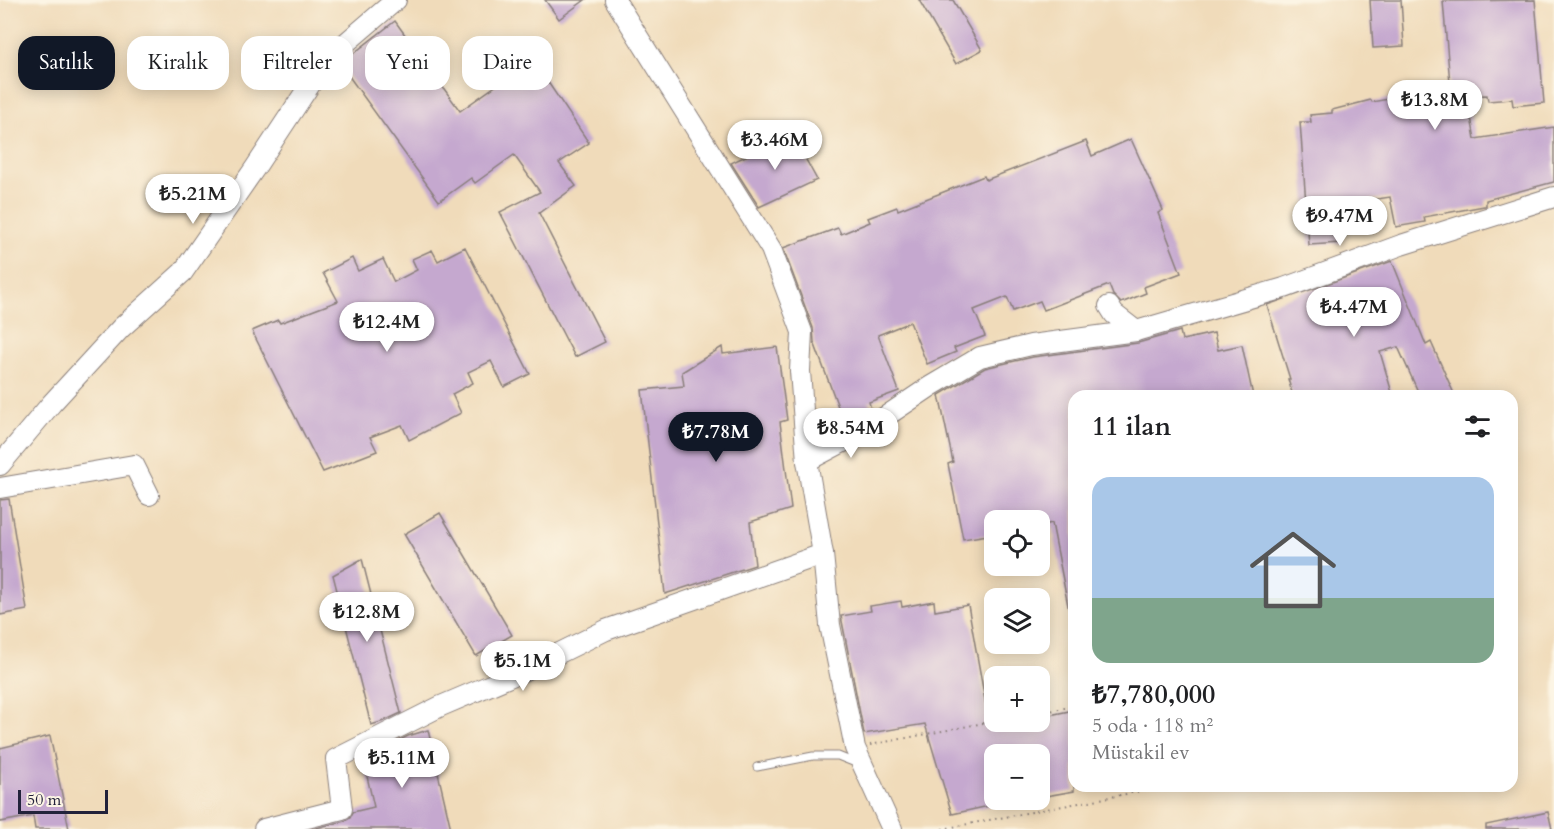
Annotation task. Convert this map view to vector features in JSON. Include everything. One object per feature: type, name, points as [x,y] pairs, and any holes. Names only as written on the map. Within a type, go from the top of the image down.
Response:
[{"type":"street","points":[[0,465],[121,328],[183,272],[327,59],[396,0]]},
{"type":"street","points":[[615,0],[771,249],[802,332],[800,371],[807,461],[823,554],[830,625],[859,757],[892,829]]},
{"type":"street","points":[[807,461],[864,431],[931,386],[980,357],[1031,345],[1136,331],[1284,288],[1401,245],[1554,197]]},
{"type":"street","points":[[1109,306],[1114,314],[1136,331]]},
{"type":"street","points":[[0,488],[134,465],[149,495]]},
{"type":"street","points":[[264,829],[342,809],[336,759],[441,706],[521,672],[606,630],[823,554]]},
{"type":"lane","points":[[757,767],[813,756],[859,757]]},
{"type":"path","points":[[1050,710],[1068,707]]},
{"type":"path","points":[[859,757],[984,724]]},
{"type":"path","points":[[942,829],[1136,792]]},
{"type":"building","points":[[545,0],[585,0],[559,19]]},
{"type":"building","points":[[919,0],[953,0],[982,50],[956,64]]},
{"type":"building","points":[[1370,0],[1401,0],[1404,46],[1373,48]]},
{"type":"building","points":[[1535,0],[1544,103],[1513,106],[1512,99],[1488,101],[1487,95],[1467,96],[1475,139],[1554,127],[1554,182],[1486,200],[1486,206],[1424,217],[1425,222],[1396,227],[1390,197],[1338,205],[1341,243],[1309,245],[1300,122],[1311,122],[1310,115],[1332,113],[1332,110],[1371,100],[1372,102],[1405,96],[1452,107],[1443,1]]},
{"type":"building","points":[[395,21],[406,36],[376,36]]},
{"type":"building","points":[[365,44],[365,90],[445,90],[460,111],[490,90],[553,90],[589,143],[559,163],[576,186],[539,213],[605,342],[575,357],[500,212],[540,192],[514,155],[475,183],[471,178],[439,201],[353,82],[353,54]]},
{"type":"building","points":[[792,134],[817,180],[759,207],[731,163]]},
{"type":"building","points":[[1131,139],[1163,210],[1158,213],[1181,273],[1144,287],[1146,293],[1121,303],[1113,295],[1109,285],[1044,310],[1040,301],[1013,311],[1007,297],[974,310],[985,336],[954,348],[956,352],[927,364],[910,322],[878,335],[899,391],[869,402],[871,409],[843,420],[814,342],[813,328],[783,248],[838,228],[841,234],[870,222],[868,218],[897,207],[898,210],[984,176],[986,180],[1086,141],[1092,156]]},
{"type":"building","points":[[465,247],[530,374],[504,387],[491,361],[468,372],[473,383],[452,394],[461,413],[409,440],[402,425],[370,437],[377,451],[323,472],[252,331],[278,320],[280,323],[338,301],[323,273],[352,258],[358,271],[383,259],[394,282],[417,270],[412,259],[432,250],[438,261]]},
{"type":"building","points":[[1392,261],[1426,345],[1431,342],[1452,390],[1417,390],[1398,347],[1380,352],[1391,390],[1291,390],[1288,379],[1290,379],[1267,305]]},
{"type":"building","points":[[1180,331],[1182,340],[1214,333],[1218,350],[1242,345],[1252,390],[1068,390],[1068,606],[1052,523],[1050,524],[1050,510],[984,510],[984,536],[963,539],[948,464],[953,462],[939,395],[985,368],[1033,357],[1138,343]]},
{"type":"building","points":[[722,347],[723,354],[777,347],[787,420],[780,422],[791,509],[750,522],[755,565],[665,594],[642,390],[684,386],[682,372]]},
{"type":"building","points":[[9,499],[27,610],[0,615],[0,500]]},
{"type":"building","points":[[440,513],[512,635],[476,656],[404,534]]},
{"type":"building","points":[[362,559],[401,713],[371,725],[333,575]]},
{"type":"building","points":[[901,601],[902,607],[934,601],[935,611],[968,605],[984,694],[984,732],[1050,732],[1050,715],[1068,711],[1068,792],[1050,795],[1050,744],[984,744],[984,807],[952,814],[925,724],[864,734],[841,616],[871,611],[870,606]]},
{"type":"building","points":[[428,730],[451,829],[312,829],[345,821],[353,812],[374,807],[363,759],[408,736]]},
{"type":"building","points":[[50,736],[69,829],[35,829],[33,816],[0,822],[0,748]]},
{"type":"building","points":[[1548,812],[1552,829],[1486,829],[1486,825]]}]
